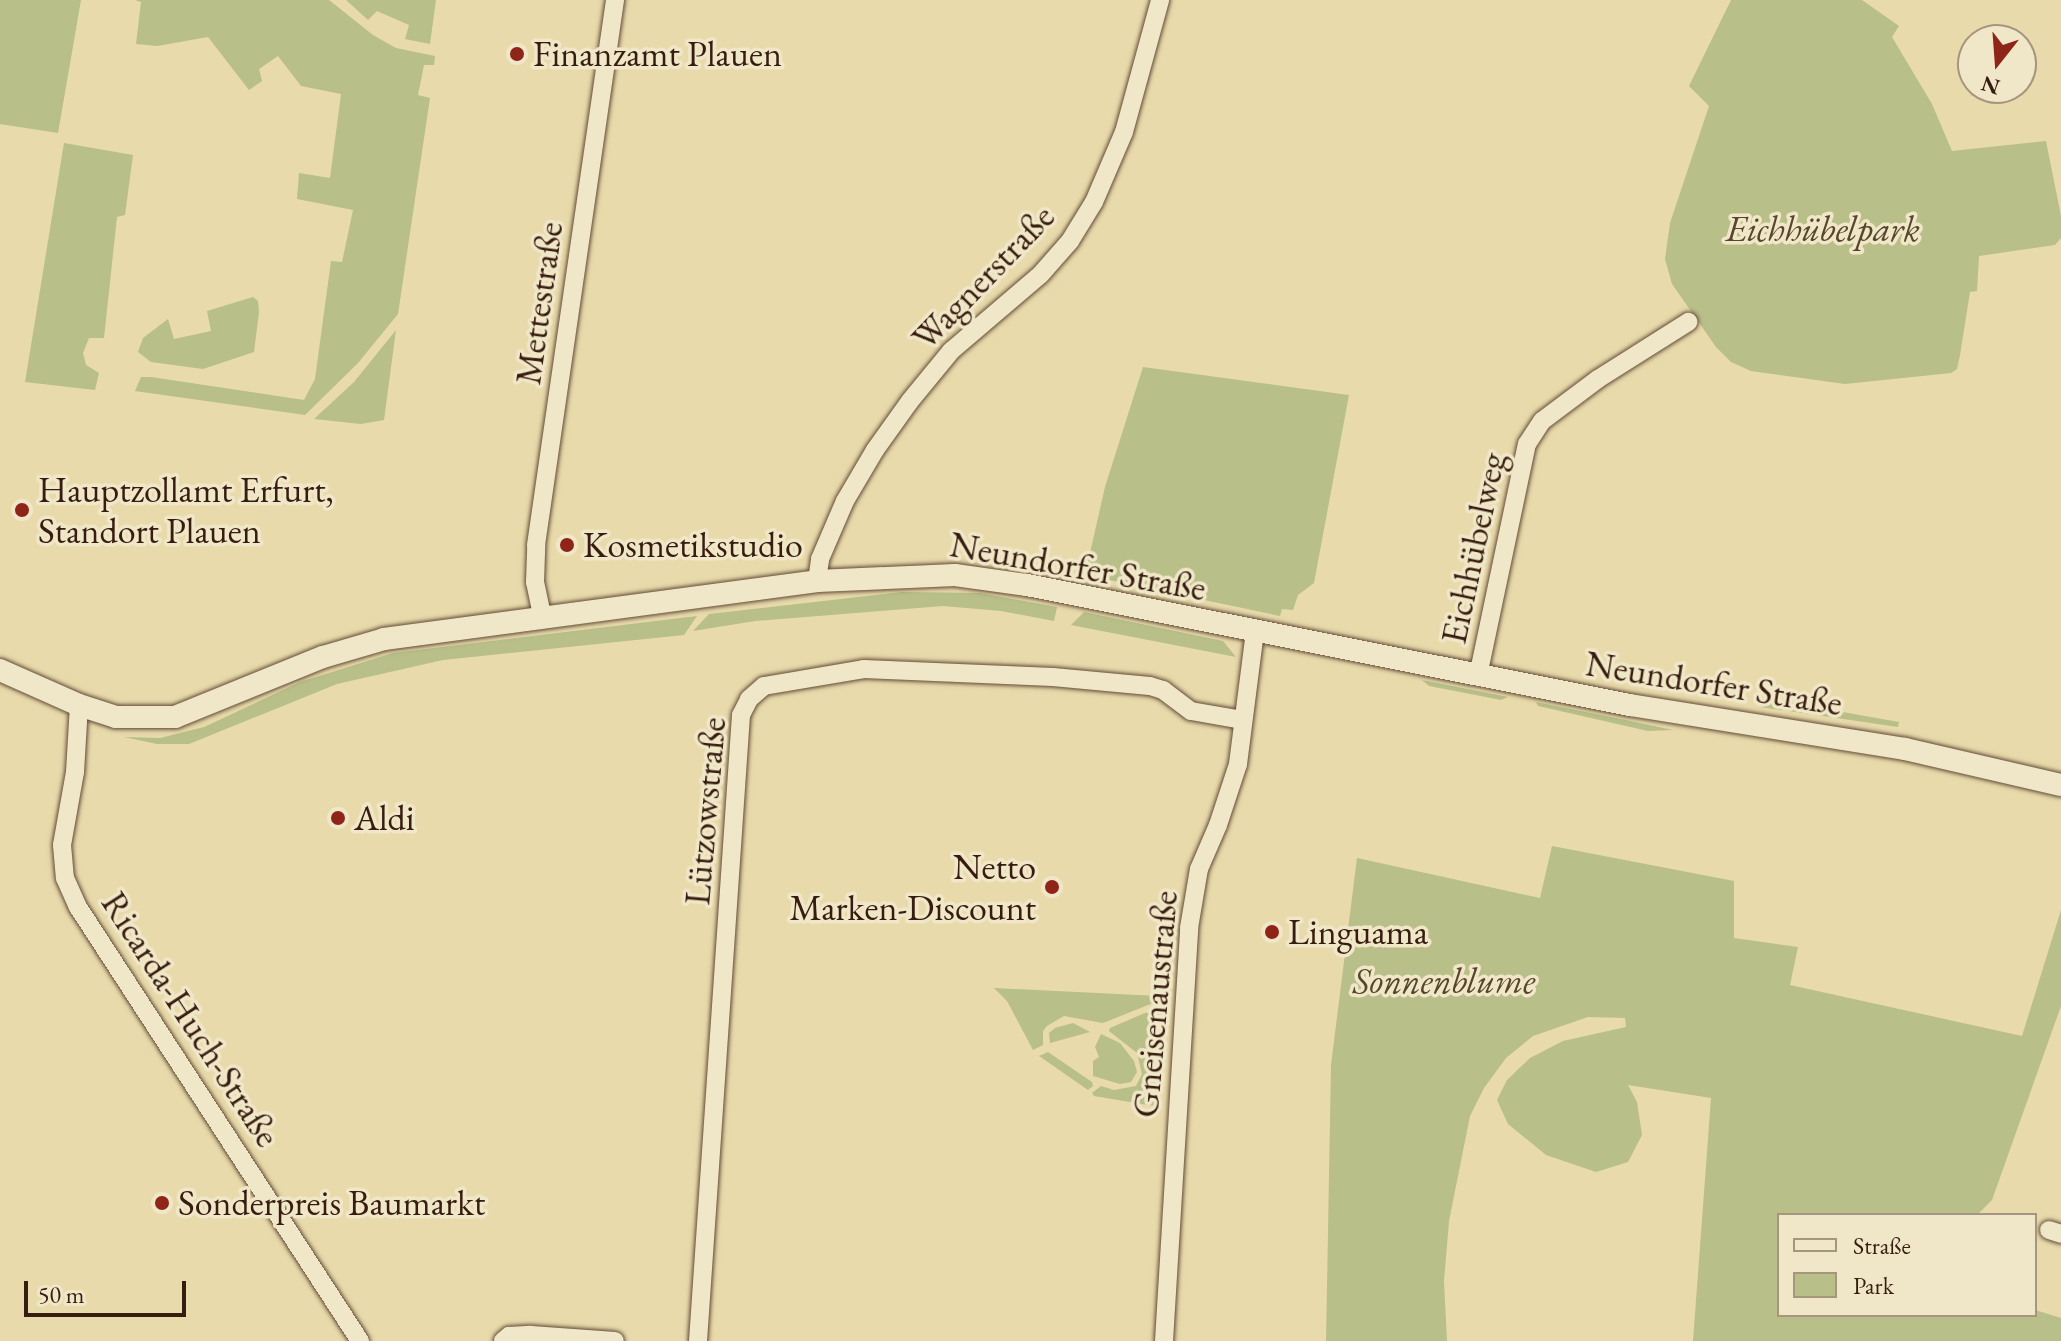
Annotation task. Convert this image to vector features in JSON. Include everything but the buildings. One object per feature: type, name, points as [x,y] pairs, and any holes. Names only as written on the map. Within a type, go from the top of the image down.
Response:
[{"type":"street","name":"Mettestraße","points":[[542,615],[535,582],[536,545],[615,0]]},
{"type":"street","name":"Wagnerstraße","points":[[817,581],[820,559],[845,501],[875,450],[910,401],[951,351],[1041,274],[1070,241],[1094,202],[1124,132],[1160,0]]},
{"type":"street","name":"Eichhübelweg","points":[[1478,676],[1527,444],[1542,421],[1598,379],[1688,322]]},
{"type":"street","name":"Neundorfer Straße","points":[[0,670],[79,705],[126,719],[175,717],[323,657],[384,639],[542,615],[817,581],[955,575],[1027,585],[1630,705],[1905,749],[2061,785]]},
{"type":"street","name":"Gneisenaustraße","points":[[1164,1341],[1189,928],[1199,869],[1238,764],[1255,632]]},
{"type":"street","name":"Lützowstraße","points":[[698,1341],[741,715],[749,699],[764,686],[864,669],[1053,677],[1150,686],[1163,690],[1191,711],[1243,720]]},
{"type":"street","name":"Ricarda-Huch-Straße","points":[[79,705],[75,772],[62,845],[65,878],[78,907],[360,1341]]},
{"type":"street","points":[[503,1341],[509,1336],[531,1335],[615,1341]]},
{"type":"green space","points":[[0,0],[81,0],[58,133],[0,124]]},
{"type":"green space","points":[[135,0],[329,0],[373,35],[396,48],[435,56],[434,65],[424,65],[418,95],[430,98],[398,314],[358,363],[305,415],[135,391],[141,377],[151,377],[304,400],[315,379],[331,261],[342,262],[353,210],[297,199],[299,173],[330,178],[341,94],[301,86],[278,56],[259,69],[262,81],[249,90],[208,37],[157,46],[136,44],[141,2]]},
{"type":"green space","points":[[346,0],[436,0],[430,44],[405,39],[409,25],[377,11],[368,20]]},
{"type":"green space","name":"Eichhübelpark","points":[[1731,0],[1862,0],[1899,26],[1892,37],[1932,104],[1952,151],[2046,141],[2061,216],[2061,238],[2055,245],[1979,256],[1977,291],[1970,292],[1957,369],[1951,373],[1845,384],[1751,371],[1731,362],[1716,347],[1672,284],[1665,259],[1670,223],[1709,106],[1689,86]]},
{"type":"green space","points":[[64,143],[133,155],[125,215],[117,217],[104,338],[89,338],[83,353],[86,365],[99,373],[95,390],[25,382]]},
{"type":"green space","points":[[253,297],[258,301],[259,312],[254,352],[203,369],[151,362],[138,352],[143,338],[168,319],[174,339],[211,331],[207,311]]},
{"type":"green space","points":[[396,330],[384,420],[361,424],[314,419],[354,382]]},
{"type":"green space","points":[[1143,367],[1349,395],[1314,583],[1298,595],[1293,610],[1282,609],[1280,616],[1085,575],[1105,487]]},
{"type":"green space","points":[[902,592],[980,593],[1057,607],[1054,621],[1001,611],[943,606],[755,621],[693,631],[709,614]]},
{"type":"green space","points":[[1084,612],[1223,641],[1236,657],[1071,625]]},
{"type":"green space","points":[[697,616],[684,635],[443,660],[337,684],[189,744],[157,744],[124,737],[160,738],[204,727],[300,682],[393,653]]},
{"type":"green space","points":[[1422,680],[1508,697],[1501,700],[1429,686]]},
{"type":"green space","points":[[1780,701],[1899,722],[1898,727],[1760,707]]},
{"type":"green space","points":[[1536,702],[1673,730],[1648,731],[1538,706]]},
{"type":"green space","name":"Sonnenblume","points":[[1552,846],[1734,881],[1734,938],[1798,947],[1790,985],[2022,1036],[2061,910],[2061,1006],[1992,1200],[1979,1213],[1777,1213],[1777,1317],[2037,1317],[2037,1311],[2061,1318],[2061,1341],[1693,1341],[1711,1098],[1628,1085],[1637,1102],[1642,1135],[1628,1162],[1596,1172],[1546,1155],[1508,1124],[1497,1100],[1507,1080],[1530,1058],[1563,1041],[1626,1027],[1625,1018],[1588,1017],[1533,1036],[1506,1058],[1484,1088],[1470,1116],[1449,1221],[1444,1281],[1447,1341],[1326,1341],[1331,1065],[1357,858],[1540,898]]},
{"type":"green space","points":[[994,988],[1158,996],[1158,1001],[1103,1023],[1064,1016],[1047,1026],[1043,1031],[1043,1045],[1033,1050],[1007,1001]]},
{"type":"green space","points":[[1161,1011],[1154,1106],[1094,1096],[1092,1093],[1101,1086],[1114,1090],[1136,1086],[1142,1074],[1137,1053],[1109,1031],[1110,1028],[1145,1013]]},
{"type":"green space","points":[[1073,1023],[1090,1032],[1050,1043],[1049,1033]]},
{"type":"green space","points":[[1101,1034],[1120,1043],[1134,1061],[1137,1072],[1131,1082],[1120,1084],[1093,1076],[1093,1061],[1099,1057],[1095,1047]]},
{"type":"green space","points":[[1048,1052],[1092,1082],[1093,1086],[1088,1090],[1039,1056]]},
{"type":"place","name":"Finanzamt Plauen","points":[[517,54]]},
{"type":"place","name":"Hauptzollamt Erfurt, Standort Plauen","points":[[22,510]]},
{"type":"place","name":"Kosmetikstudio","points":[[567,545]]},
{"type":"place","name":"Aldi","points":[[338,818]]},
{"type":"place","name":"Netto Marken-Discount","points":[[1052,887]]},
{"type":"place","name":"Linguama","points":[[1272,932]]},
{"type":"place","name":"Sonderpreis Baumarkt","points":[[162,1203]]}]
